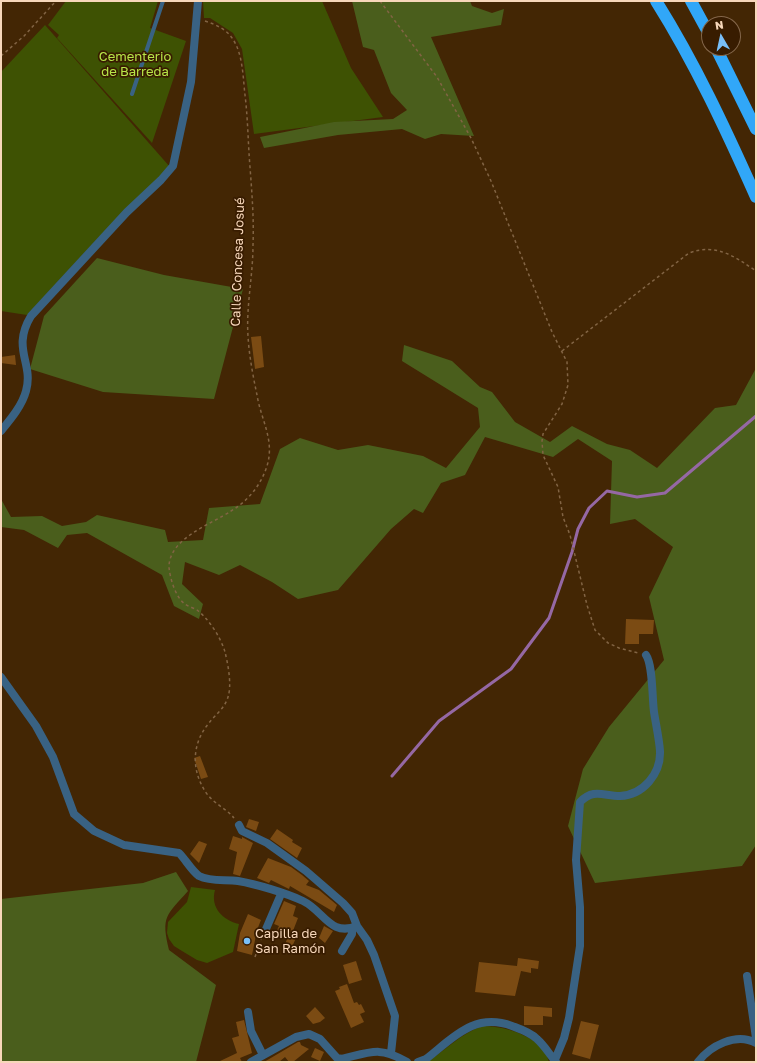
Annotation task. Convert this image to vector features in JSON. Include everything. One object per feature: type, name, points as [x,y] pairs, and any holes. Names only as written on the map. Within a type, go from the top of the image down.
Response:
[{"type":"highway","points":[[656,1],[678,35],[713,104],[756,197]]},
{"type":"highway","points":[[691,1],[701,19]]},
{"type":"highway","points":[[720,56],[756,128]]},
{"type":"street","points":[[1,431],[17,409],[26,391],[27,376],[22,345],[24,328],[31,316],[112,228],[161,180],[172,166],[191,82],[198,1]]},
{"type":"street","points":[[555,1061],[564,1038],[569,1018],[580,946],[580,907],[576,860],[580,802],[585,797],[594,794],[609,794],[618,796],[633,794],[652,780],[658,767],[660,752],[650,661],[646,655]]},
{"type":"street","points":[[1,677],[36,726],[49,751],[74,814],[94,831],[124,844],[179,853],[200,876],[211,880],[248,884],[296,898],[311,905],[334,927],[347,929],[355,927]]},
{"type":"street","points":[[239,825],[242,831],[267,843],[306,871],[344,903],[352,913],[355,927],[367,940],[374,955],[395,1016],[391,1053]]},
{"type":"street","points":[[266,929],[281,894]]},
{"type":"street","points":[[342,951],[355,927]]},
{"type":"street","points":[[747,976],[756,1038]]},
{"type":"street","points":[[248,1012],[251,1031],[263,1055]]},
{"type":"street","points":[[418,1062],[426,1059],[466,1028],[486,1021],[505,1024],[535,1037],[547,1048],[555,1061]]},
{"type":"street","points":[[251,1062],[296,1037],[309,1034],[320,1039],[335,1060],[378,1051],[391,1053],[407,1062]]},
{"type":"street","points":[[698,1062],[706,1052],[716,1046],[733,1041],[750,1040],[756,1043]]},
{"type":"lane","points":[[132,94],[163,1]]},
{"type":"path","points":[[1,56],[24,36],[56,1]]},
{"type":"path","points":[[380,1],[437,77],[471,138],[477,155],[491,181],[552,332],[562,350],[566,362],[568,385],[562,404],[544,434],[542,441],[543,455],[558,488],[563,517],[570,535],[587,605],[595,630],[608,643],[619,648],[646,655]]},
{"type":"path","name":"Calle Concesa Josué","points":[[197,20],[206,21],[227,32],[234,41],[240,58],[250,137],[250,167],[254,199],[248,339],[256,393],[268,430],[270,454],[265,472],[254,491],[231,512],[203,525],[190,535],[174,554],[169,567],[173,585],[180,599],[185,604],[197,610],[205,618],[218,637],[225,652],[229,688],[228,697],[220,712],[202,732],[194,762],[201,784],[206,792],[216,804],[233,816],[239,825]]},
{"type":"path","points":[[562,350],[688,253],[700,248],[713,249],[728,254],[756,271]]},
{"type":"path","points":[[255,957],[261,937],[266,929]]},
{"type":"green space","name":"Cementerio de Barreda","points":[[66,1],[158,1],[150,28],[186,41],[152,143],[57,38],[59,35],[48,25]]},
{"type":"green space","points":[[203,1],[322,1],[351,68],[383,117],[254,134],[242,49],[233,33],[210,18],[204,18]]},
{"type":"green space","points":[[352,1],[470,1],[472,6],[492,13],[504,9],[501,25],[431,37],[474,136],[441,134],[425,139],[402,129],[338,135],[264,148],[260,137],[334,122],[393,119],[407,110],[391,93],[374,50],[363,47]]},
{"type":"green space","points":[[45,25],[170,167],[98,238],[27,315],[1,311],[1,72]]},
{"type":"green space","points":[[97,258],[164,275],[243,289],[214,399],[103,392],[30,369],[44,316]]},
{"type":"green space","points":[[404,345],[452,361],[480,387],[492,392],[515,422],[550,442],[572,426],[607,444],[630,450],[657,468],[715,408],[736,405],[756,368],[756,845],[742,866],[595,883],[568,826],[583,769],[609,727],[664,660],[649,597],[673,547],[635,519],[610,524],[612,461],[578,439],[553,457],[485,437],[465,475],[441,483],[423,513],[414,509],[391,529],[338,590],[298,599],[272,582],[240,565],[219,575],[185,562],[182,584],[203,604],[199,619],[174,606],[162,575],[87,533],[67,535],[58,548],[24,530],[1,527],[1,499],[11,517],[42,516],[62,526],[86,522],[97,515],[165,530],[168,542],[203,540],[209,508],[260,504],[280,449],[300,438],[338,450],[368,445],[423,456],[446,468],[480,427],[478,408],[402,361]]},
{"type":"green space","points":[[176,872],[188,891],[167,917],[166,930],[169,950],[216,985],[196,1062],[1,1062],[1,899],[143,883]]},
{"type":"green space","points":[[191,887],[215,890],[214,902],[216,908],[228,920],[239,924],[233,952],[207,963],[197,960],[174,946],[167,933],[168,922],[187,902]]},
{"type":"green space","points":[[483,1026],[502,1028],[532,1040],[546,1053],[549,1062],[427,1062],[461,1037]]},
{"type":"building","points":[[261,336],[264,367],[255,369],[251,337]]},
{"type":"building","points":[[15,355],[16,365],[1,363],[1,357]]},
{"type":"building","points":[[626,619],[654,620],[653,634],[639,634],[639,644],[625,644]]},
{"type":"building","points":[[200,756],[208,777],[201,779],[194,758]]},
{"type":"building","points":[[249,819],[259,822],[256,831],[246,827]]},
{"type":"building","points":[[277,829],[293,840],[292,842],[302,848],[297,858],[270,839]]},
{"type":"building","points":[[233,836],[242,839],[242,837],[253,843],[240,876],[233,874],[237,852],[229,849]]},
{"type":"building","points":[[199,841],[207,844],[199,863],[190,854]]},
{"type":"building","points":[[268,858],[291,867],[302,875],[309,881],[306,885],[319,890],[337,905],[334,912],[290,886],[289,889],[271,880],[269,883],[257,878]]},
{"type":"building","points":[[284,901],[296,906],[293,916],[298,918],[291,936],[296,938],[291,949],[285,949],[285,944],[288,937],[276,932],[279,926],[274,924]]},
{"type":"building","points":[[248,914],[261,920],[257,930],[252,955],[237,951],[240,933]]},
{"type":"building","points":[[324,926],[333,931],[325,943],[319,938]]},
{"type":"building","points":[[518,958],[539,961],[538,969],[531,968],[531,973],[521,971],[515,996],[475,992],[479,962],[517,966]]},
{"type":"building","points":[[356,961],[362,980],[349,984],[343,965]]},
{"type":"building","points":[[347,984],[354,1003],[357,1002],[359,1005],[361,1004],[365,1012],[360,1014],[364,1022],[351,1028],[335,991],[340,989],[339,987]]},
{"type":"building","points":[[524,1006],[552,1008],[552,1017],[543,1016],[543,1025],[524,1025]]},
{"type":"building","points":[[315,1007],[325,1018],[320,1022],[313,1024],[306,1016]]},
{"type":"building","points":[[244,1020],[252,1053],[240,1058],[242,1062],[218,1062],[237,1053],[232,1038],[239,1036],[236,1022]]},
{"type":"building","points":[[581,1021],[599,1025],[590,1059],[572,1054]]},
{"type":"building","points":[[298,1042],[309,1049],[293,1062],[289,1062],[285,1057],[279,1062],[264,1062]]},
{"type":"building","points":[[315,1048],[324,1052],[320,1061],[311,1057]]},
{"type":"waterway","points":[[392,776],[439,721],[511,669],[549,618],[572,552],[578,529],[589,508],[607,491],[637,497],[665,493],[756,416]]},
{"type":"place","name":"Capilla de San Ramón","points":[[247,941]]}]
